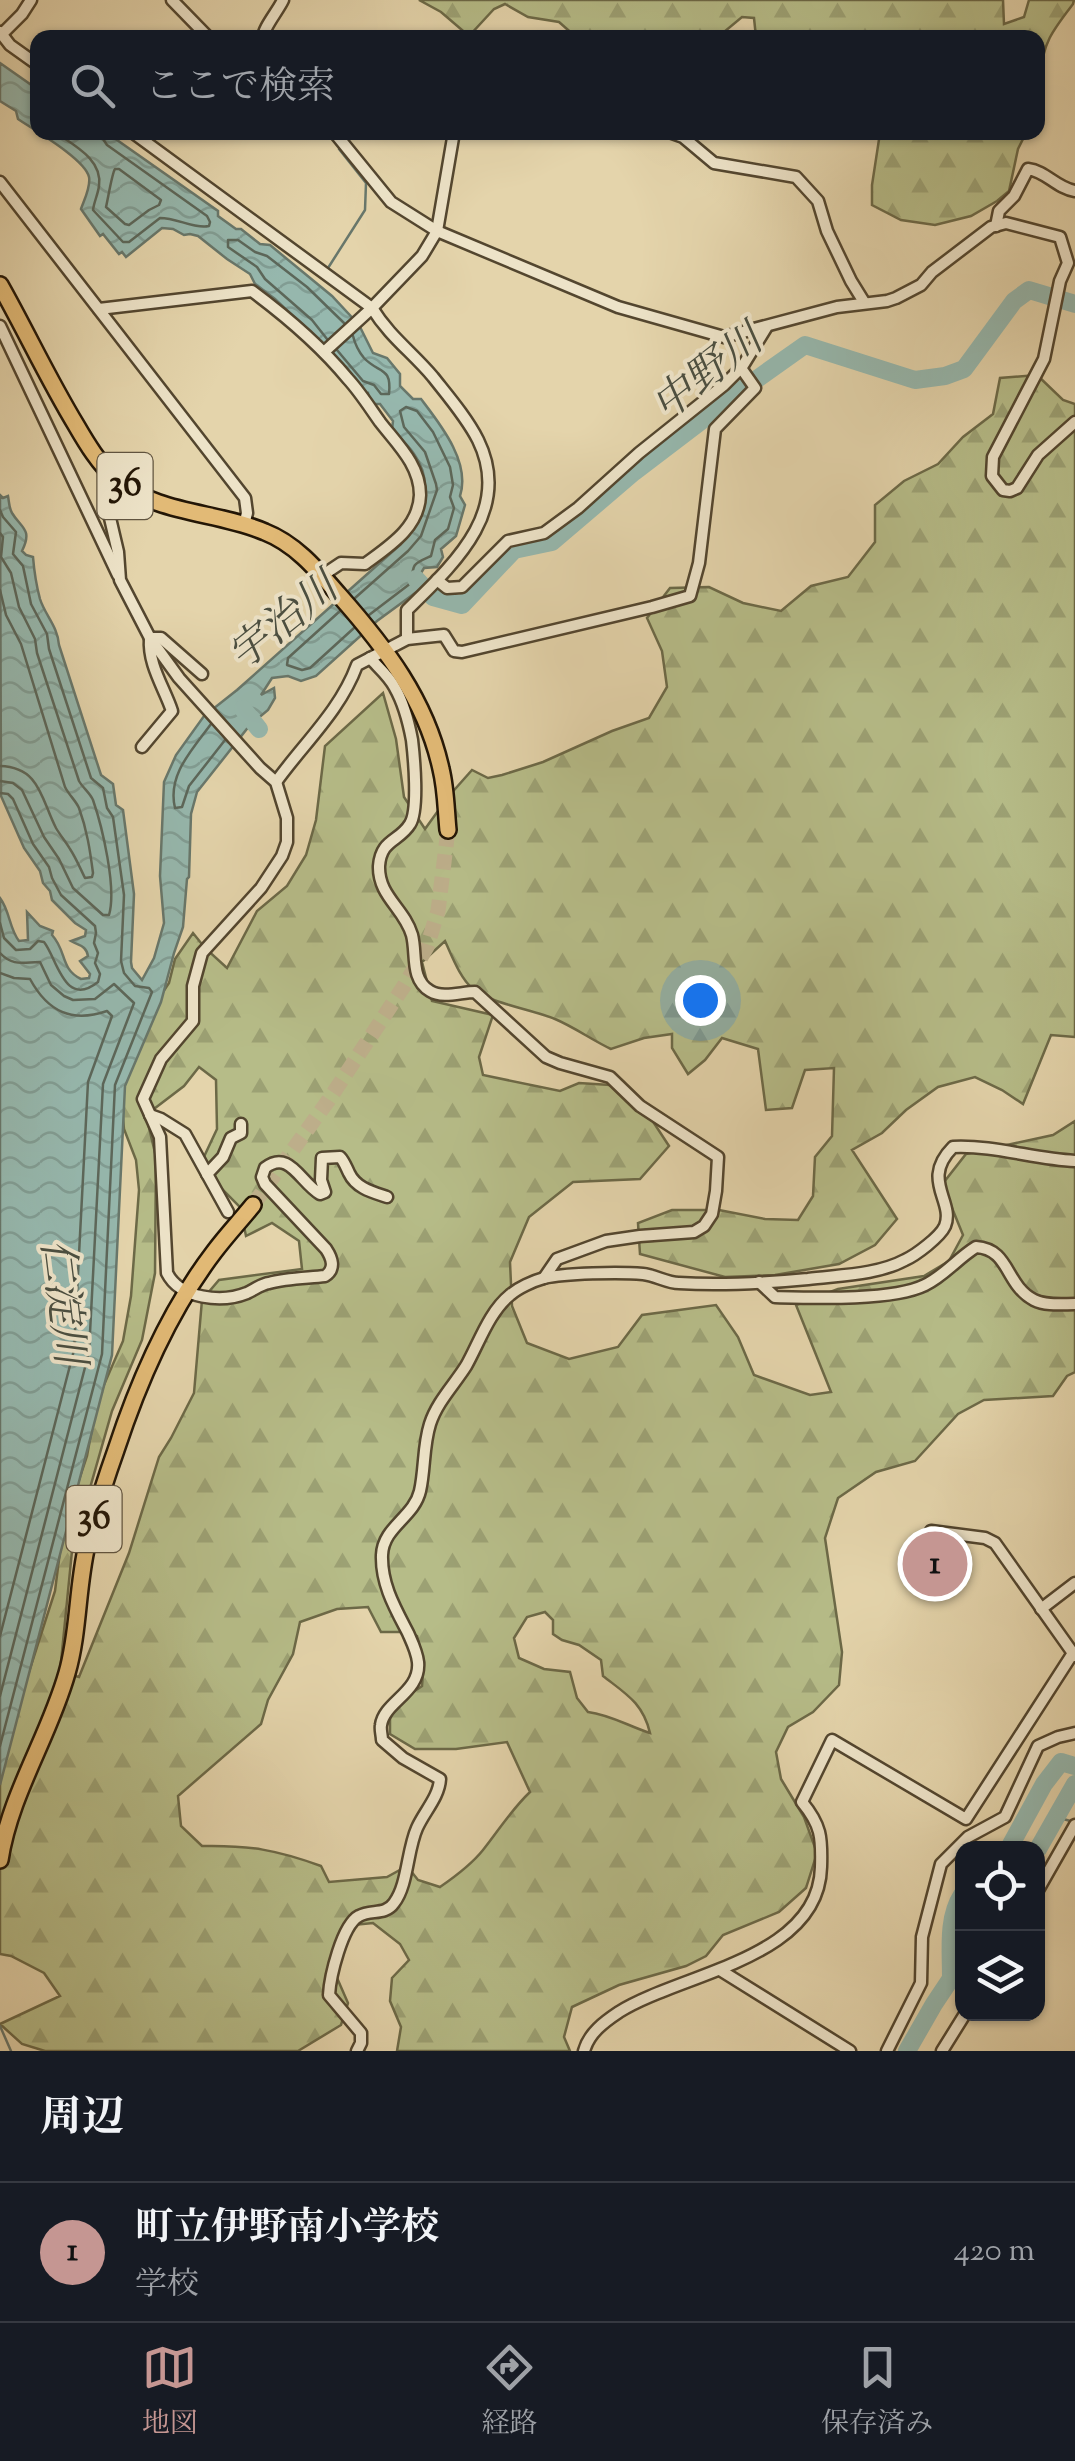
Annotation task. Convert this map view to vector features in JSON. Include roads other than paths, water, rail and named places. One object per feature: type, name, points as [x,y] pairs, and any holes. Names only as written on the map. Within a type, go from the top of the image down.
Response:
[{"type":"main road","name":"36","points":[[0,284],[67,411],[98,460],[116,480],[140,496],[164,505],[267,532],[300,553],[323,575],[376,637],[416,698],[428,724],[442,772],[448,830]]},
{"type":"main road","name":"36","points":[[0,1860],[20,1792],[67,1674],[86,1549],[134,1394],[188,1292],[212,1254],[253,1205]]},
{"type":"street","points":[[30,59],[1,34],[31,0]]},
{"type":"street","points":[[172,0],[201,30]]},
{"type":"street","points":[[265,30],[282,0]]},
{"type":"street","points":[[143,140],[370,310],[431,375],[479,442],[487,466],[488,498],[478,528],[469,544],[408,610],[407,639]]},
{"type":"street","points":[[341,140],[391,202],[438,231],[618,307],[724,337],[807,314],[887,301],[921,285],[991,227],[1006,223],[1060,238],[1068,263],[1044,359],[993,458],[992,476],[1003,490],[1017,488],[1038,455],[1075,422]]},
{"type":"street","points":[[326,351],[424,253],[438,231],[453,140]]},
{"type":"street","points":[[686,140],[714,163],[796,177],[818,201],[826,231],[864,302]]},
{"type":"street","points":[[996,226],[999,210],[1014,196],[1028,169],[1039,170],[1064,190],[1075,191]]},
{"type":"street","points":[[0,182],[245,498],[248,513],[244,525]]},
{"type":"street","points":[[100,309],[252,291],[326,351],[409,458],[420,496],[402,536],[365,564],[341,563],[323,575]]},
{"type":"street","points":[[0,326],[150,638],[179,678],[276,782],[288,829],[282,856],[261,888],[202,952],[194,986],[193,1021],[161,1059],[143,1100],[160,1137],[167,1272],[171,1281],[188,1292],[217,1298],[242,1295],[265,1283],[325,1276],[331,1271],[332,1257],[326,1249],[265,1184],[262,1176],[268,1164],[283,1160],[320,1194],[324,1192],[322,1158],[340,1156],[359,1186],[387,1196]]},
{"type":"street","points":[[437,580],[447,588],[462,588],[508,542],[544,533],[578,508],[639,453],[724,386],[741,368],[766,327]]},
{"type":"street","points":[[276,782],[332,713],[356,665],[407,639],[444,636],[454,651],[462,652],[690,596],[699,564],[715,429],[755,388],[741,368]]},
{"type":"street","points":[[116,480],[106,496],[120,580]]},
{"type":"street","points":[[150,638],[161,638],[202,674]]},
{"type":"street","points":[[142,746],[172,710],[154,669],[150,638]]},
{"type":"street","points":[[370,658],[395,686],[412,738],[414,809],[410,825],[388,842],[379,864],[384,892],[413,937],[415,966],[425,988],[445,996],[475,992],[546,1057],[610,1077],[640,1106],[718,1156],[712,1214],[704,1226],[694,1232],[606,1241],[557,1259],[544,1278]]},
{"type":"street","points":[[150,1116],[161,1118],[185,1134],[228,1212]]},
{"type":"street","points":[[207,1174],[232,1138],[242,1134],[241,1124]]},
{"type":"street","points":[[357,2051],[361,2032],[329,1995],[330,1975],[349,1926],[356,1918],[383,1912],[396,1901],[410,1844],[440,1787],[440,1779],[403,1758],[382,1740],[380,1723],[408,1691],[418,1664],[414,1646],[388,1594],[384,1542],[414,1507],[420,1492],[430,1423],[508,1296],[544,1278],[592,1274],[645,1274],[674,1284],[759,1282],[880,1269],[904,1262],[945,1226],[939,1170],[953,1147],[973,1146],[1075,1161]]},
{"type":"street","points":[[759,1282],[775,1297],[908,1292],[928,1284],[976,1247],[990,1248],[998,1254],[1021,1291],[1035,1300],[1075,1304]]},
{"type":"street","points":[[584,2051],[593,2034],[608,2020],[640,1999],[720,1970],[768,1946],[790,1932],[808,1910],[821,1873],[821,1834],[802,1802],[832,1740],[966,1819],[1074,1654],[995,1544],[985,1538],[932,1532]]},
{"type":"street","points":[[1042,1609],[1075,1583]]},
{"type":"street","points":[[888,2051],[920,1983],[922,1937],[941,1864],[968,1837],[1005,1817],[1038,1746],[1075,1733]]},
{"type":"street","points":[[1045,1878],[1075,1825]]},
{"type":"street","points":[[720,1970],[850,2051]]},
{"type":"street","points":[[942,2051],[961,2021]]},
{"type":"water","points":[[0,63],[30,84],[30,127],[18,119],[16,111],[0,101]]},
{"type":"water","name":"仁淀川","points":[[49,140],[117,140],[218,211],[218,216],[236,229],[260,244],[270,245],[332,296],[359,325],[373,353],[387,358],[400,374],[400,386],[413,399],[421,399],[445,432],[458,457],[460,496],[465,505],[456,536],[441,549],[443,557],[437,567],[424,568],[421,573],[426,585],[377,621],[316,676],[301,681],[288,676],[272,678],[261,695],[274,688],[275,698],[268,710],[250,725],[197,792],[191,814],[183,927],[161,1002],[125,1086],[112,1355],[0,1785],[0,898],[19,941],[28,940],[27,912],[40,926],[53,931],[74,975],[81,979],[89,978],[90,974],[80,961],[88,956],[86,950],[71,941],[85,936],[86,930],[52,900],[1,796],[0,495],[8,496],[11,511],[26,533],[22,551],[33,557],[40,599],[56,632],[101,775],[113,784],[116,805],[123,810],[134,894],[131,962],[142,980],[154,958],[164,923],[160,876],[164,782],[176,755],[204,716],[401,544],[420,512],[425,489],[420,465],[392,430],[393,421],[380,404],[370,404],[368,393],[361,394],[305,327],[255,284],[250,274],[198,236],[173,229],[162,228],[126,257],[122,252],[119,254],[81,209],[89,177],[69,154]]},
{"type":"waterway","points":[[328,268],[365,210],[366,183],[339,149]]},
{"type":"waterway","name":"中野川","points":[[416,579],[433,597],[462,605],[514,550],[552,542],[634,472],[805,345],[915,380],[945,376],[964,369],[1014,301],[1029,290],[1075,304]]},
{"type":"waterway","points":[[243,709],[259,729]]},
{"type":"waterway","points":[[1013,1841],[1044,1784],[1061,1762],[1075,1766]]},
{"type":"waterway","points":[[1043,1841],[1075,1784]]},
{"type":"waterway","points":[[1056,1817],[1074,1822]]},
{"type":"waterway","points":[[951,1977],[955,1912]]},
{"type":"waterway","points":[[907,2051],[955,1972]]},
{"type":"waterway","points":[[0,2026],[11,2051]]},
{"type":"tunnel","points":[[253,1205],[328,1101],[427,947],[438,911],[448,830]]},
{"type":"place","name":"町立伊野南小学校","points":[[935,1564]]},
{"type":"water label","name":"宇治川","points":[[285,624]]}]
